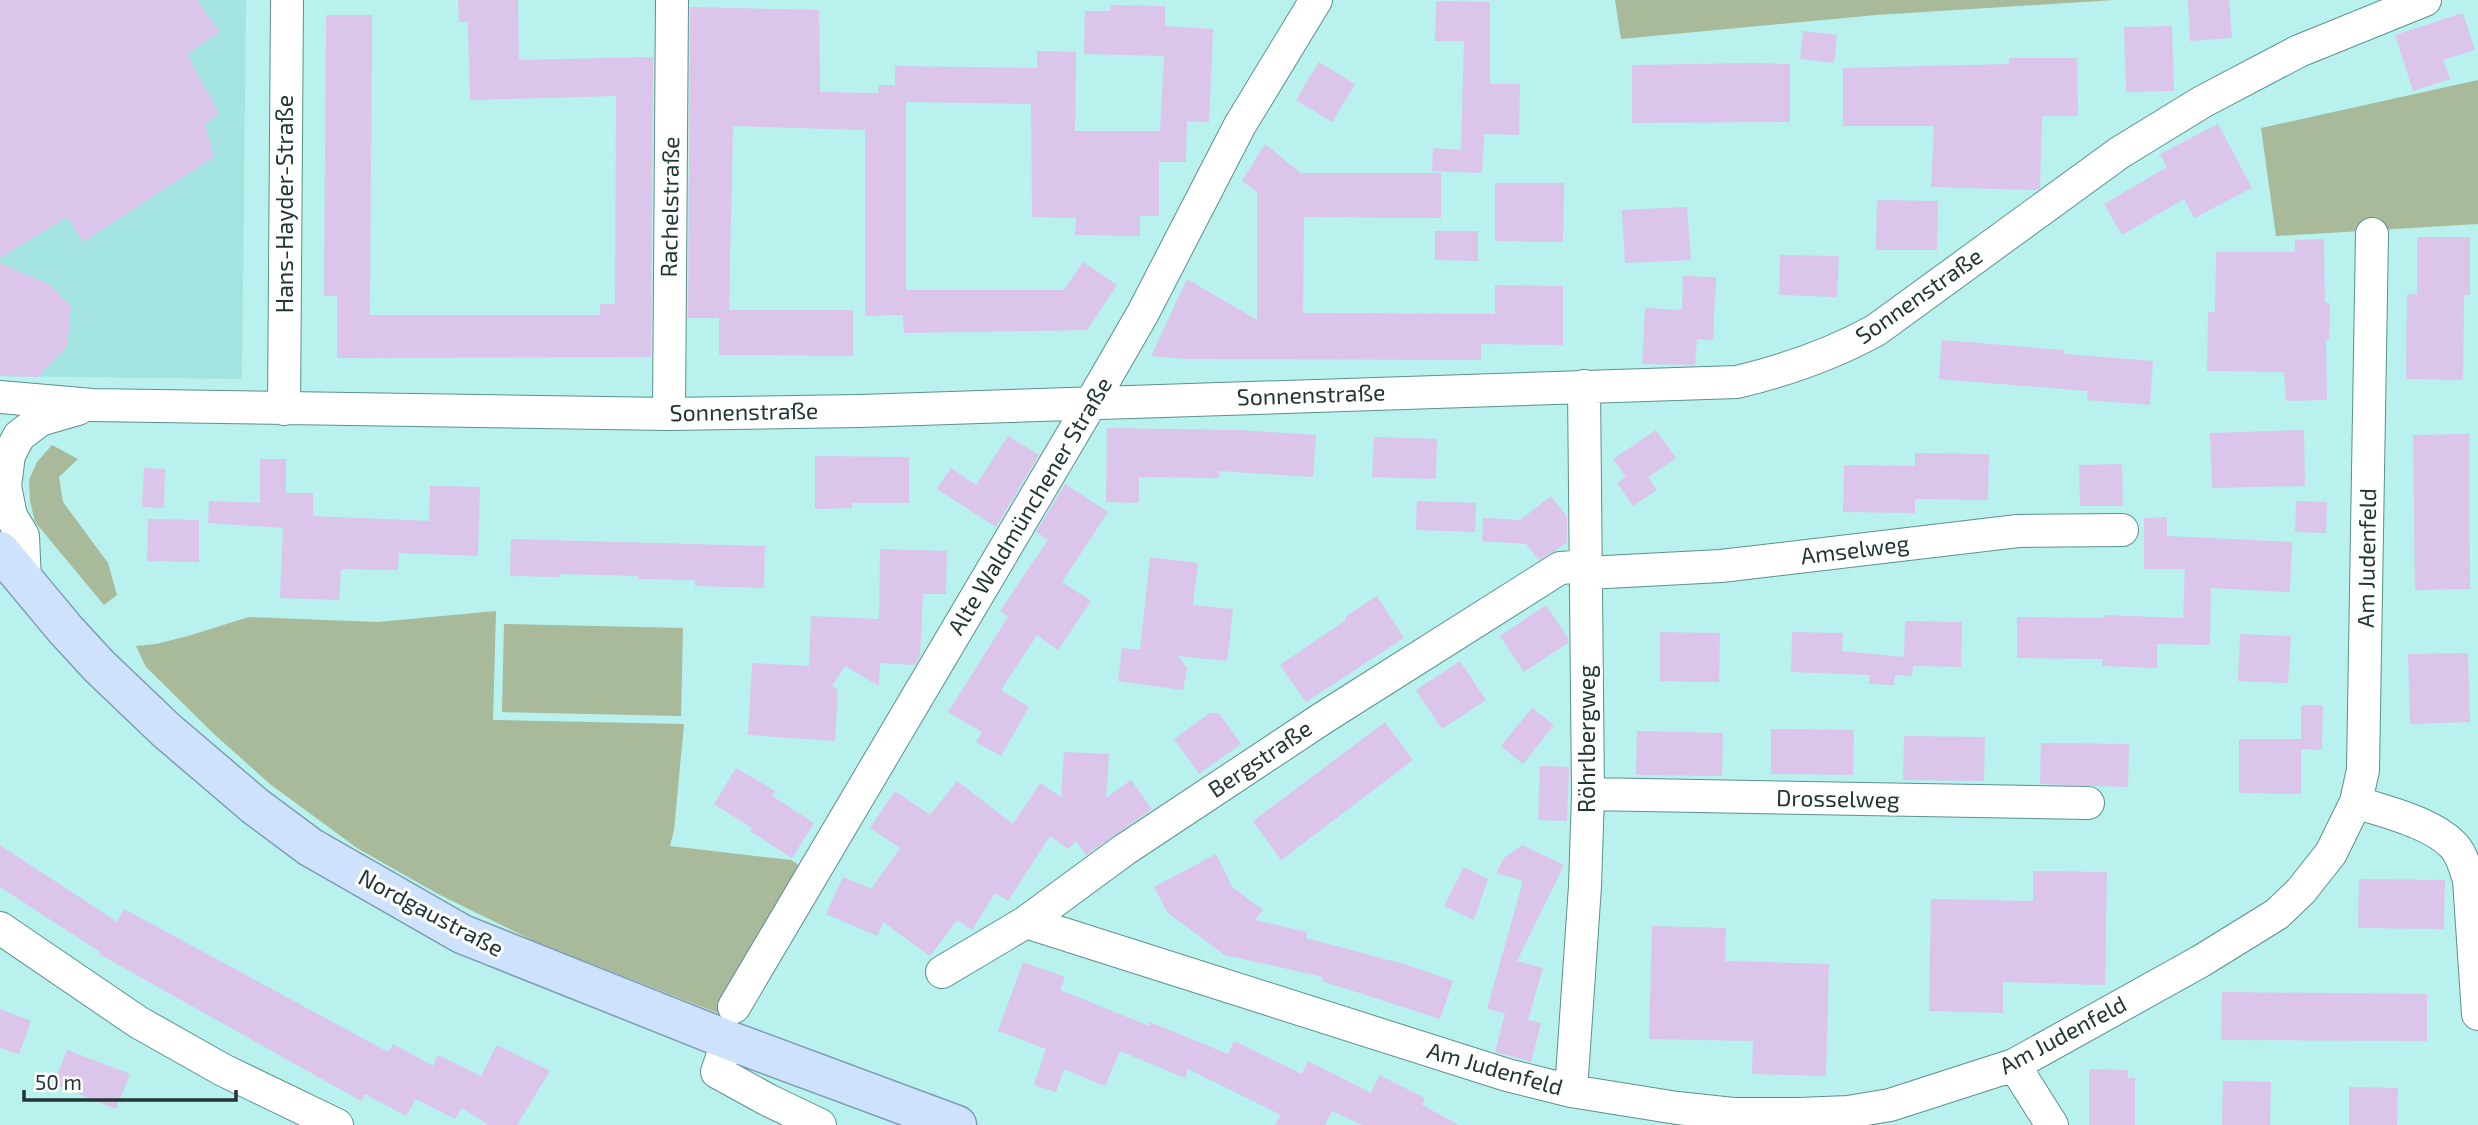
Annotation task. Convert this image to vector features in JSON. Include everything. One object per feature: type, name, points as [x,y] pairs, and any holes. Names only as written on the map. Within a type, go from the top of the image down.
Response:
[{"type":"main road","name":"Nordgaustraße","points":[[0,551],[99,666],[166,730],[254,806],[310,847],[462,934],[731,1023],[957,1125]]},
{"type":"street","name":"Hans-Hayder-Straße","points":[[284,409],[287,0]]},
{"type":"street","name":"Rachelstraße","points":[[668,414],[672,0]]},
{"type":"street","name":"Alte Waldmünchener Straße","points":[[820,1125],[717,1072],[731,1023],[1143,313],[1240,125],[1316,0]]},
{"type":"street","name":"Sonnenstraße","points":[[8,403],[668,414],[846,411],[1737,382],[1780,372],[1845,347],[1876,330],[2119,153],[2202,102],[2299,51],[2425,0]]},
{"type":"street","name":"Am Judenfeld","points":[[1026,922],[1494,1071],[1571,1091],[1677,1108],[1733,1114],[1848,1112],[1914,1099],[2014,1065],[2201,961],[2277,914],[2301,891],[2331,853],[2356,802],[2363,770],[2372,234]]},
{"type":"street","name":"Röhrlbergweg","points":[[1571,1091],[1585,886],[1588,794],[1584,386]]},
{"type":"street","name":"Sonnenstraße","points":[[25,582],[23,536],[11,516],[5,486],[9,455],[19,436],[40,420],[92,405]]},
{"type":"street","name":"Amselweg","points":[[1587,569],[1721,566],[2018,531],[2122,530]]},
{"type":"street","name":"Bergstraße","points":[[942,972],[1026,922],[1124,850],[1559,568],[1587,569]]},
{"type":"street","name":"Drosselweg","points":[[1588,794],[2088,803]]},
{"type":"street","points":[[2356,802],[2430,828],[2453,845],[2464,864],[2469,880],[2478,1014]]},
{"type":"street","points":[[0,928],[138,1022],[223,1070],[337,1125]]},
{"type":"street","points":[[2014,1065],[2052,1125]]},
{"type":"shaded area","points":[[0,0],[246,0],[242,379],[0,376]]},
{"type":"green space","points":[[1615,0],[2114,0],[1876,15],[1621,39]]},
{"type":"green space","points":[[2478,80],[2478,224],[2276,236],[2261,128]]},
{"type":"green space","points":[[52,445],[78,459],[59,477],[63,502],[108,563],[117,595],[104,605],[35,522],[29,480],[37,462]]},
{"type":"green space","points":[[496,611],[493,720],[684,724],[674,830],[670,846],[791,860],[803,868],[725,996],[720,1014],[534,941],[438,894],[357,848],[270,784],[214,734],[146,667],[136,646],[188,636],[249,617],[378,622]]},
{"type":"green space","points":[[504,624],[683,628],[681,716],[502,712]]},
{"type":"building","points":[[0,0],[197,0],[220,32],[187,54],[219,114],[205,123],[214,157],[83,242],[67,217],[0,258]]},
{"type":"building","points":[[458,0],[518,0],[519,60],[653,57],[651,357],[337,358],[337,296],[324,296],[326,15],[372,15],[370,315],[600,315],[600,304],[615,304],[616,96],[470,100],[468,22],[459,22]]},
{"type":"building","points":[[2188,0],[2229,0],[2232,38],[2190,41]]},
{"type":"building","points":[[1436,1],[1490,2],[1490,84],[1520,84],[1519,135],[1484,134],[1482,173],[1432,171],[1433,148],[1461,150],[1464,41],[1435,41]]},
{"type":"building","points":[[1110,5],[1165,6],[1165,26],[1213,29],[1209,122],[1187,121],[1186,162],[1159,162],[1159,216],[1140,216],[1140,236],[1075,235],[1076,218],[1032,217],[1031,104],[906,102],[906,290],[1064,290],[1083,262],[1117,285],[1087,330],[904,333],[903,315],[865,316],[865,130],[733,126],[729,310],[853,310],[853,356],[719,355],[719,318],[688,318],[690,7],[819,10],[820,92],[878,93],[879,85],[895,85],[895,66],[1037,68],[1037,51],[1076,52],[1075,131],[1160,131],[1164,56],[1084,54],[1085,11],[1110,11]]},
{"type":"building","points":[[2463,13],[2475,50],[2443,60],[2450,79],[2413,91],[2395,35]]},
{"type":"building","points":[[2172,26],[2174,91],[2126,92],[2124,27]]},
{"type":"building","points":[[1803,31],[1837,35],[1834,63],[1800,59]]},
{"type":"building","points":[[2009,58],[2077,58],[2078,116],[2042,116],[2040,188],[2037,190],[1931,187],[1934,126],[1843,126],[1843,68],[2009,64]]},
{"type":"building","points":[[1319,62],[1355,84],[1332,122],[1296,100]]},
{"type":"building","points":[[1790,64],[1790,122],[1632,123],[1632,65]]},
{"type":"building","points":[[2218,124],[2252,188],[2194,218],[2184,199],[2122,235],[2104,204],[2167,167],[2160,154]]},
{"type":"building","points":[[1265,144],[1301,173],[1441,173],[1441,218],[1304,217],[1303,313],[1495,314],[1495,285],[1563,286],[1563,345],[1481,344],[1481,360],[1186,359],[1151,356],[1187,279],[1257,320],[1257,192],[1242,181]]},
{"type":"building","points":[[1495,183],[1564,183],[1563,242],[1495,241]]},
{"type":"building","points":[[1877,200],[1938,201],[1937,250],[1876,250]]},
{"type":"building","points":[[1687,207],[1691,260],[1625,263],[1622,210]]},
{"type":"building","points":[[1435,231],[1478,231],[1478,261],[1435,260]]},
{"type":"building","points":[[2417,237],[2470,237],[2470,295],[2464,295],[2463,380],[2406,379],[2407,295],[2417,294]]},
{"type":"building","points":[[2324,239],[2325,303],[2330,303],[2329,340],[2326,340],[2327,400],[2286,401],[2284,372],[2207,371],[2208,312],[2215,312],[2216,252],[2295,252],[2295,240]]},
{"type":"building","points":[[1780,255],[1839,256],[1837,297],[1779,295]]},
{"type":"building","points":[[0,263],[49,284],[71,306],[67,347],[38,377],[0,376]]},
{"type":"building","points":[[1683,276],[1716,277],[1713,340],[1697,339],[1695,365],[1642,364],[1645,308],[1682,310]]},
{"type":"building","points":[[1942,340],[2064,350],[2064,354],[2153,361],[2150,405],[2087,400],[2088,391],[1939,379]]},
{"type":"building","points":[[1107,428],[1238,430],[1316,435],[1313,477],[1219,471],[1219,478],[1139,477],[1139,503],[1106,502]]},
{"type":"building","points":[[1656,430],[1676,458],[1648,477],[1657,490],[1633,506],[1617,483],[1626,477],[1613,459]]},
{"type":"building","points":[[2304,430],[2305,486],[2212,488],[2210,433]]},
{"type":"building","points":[[2469,434],[2470,589],[2415,590],[2413,435]]},
{"type":"building","points":[[1008,436],[1039,455],[996,527],[937,489],[951,468],[976,485]]},
{"type":"building","points":[[1374,437],[1437,439],[1436,479],[1372,477]]},
{"type":"building","points":[[1915,453],[1989,454],[1988,500],[1915,499],[1915,513],[1843,512],[1844,465],[1915,466]]},
{"type":"building","points":[[815,456],[909,457],[909,503],[852,503],[852,508],[815,509]]},
{"type":"building","points":[[260,459],[286,459],[286,493],[313,493],[313,516],[429,521],[430,486],[480,487],[478,556],[399,553],[398,570],[341,569],[339,600],[280,598],[283,528],[208,523],[209,501],[260,503]]},
{"type":"building","points":[[2122,464],[2123,506],[2080,506],[2079,465]]},
{"type":"building","points":[[144,468],[165,469],[164,508],[142,507]]},
{"type":"building","points":[[1065,484],[1108,512],[1062,582],[1091,601],[1058,650],[1037,635],[1001,690],[1029,707],[1001,756],[976,742],[982,732],[948,712],[1008,617],[1000,611],[1048,540],[1036,532]]},
{"type":"building","points":[[1551,496],[1567,517],[1567,542],[1555,551],[1539,560],[1526,544],[1482,541],[1483,518],[1520,520]]},
{"type":"building","points":[[1417,501],[1476,503],[1475,532],[1416,530]]},
{"type":"building","points":[[2296,501],[2327,502],[2326,533],[2295,532]]},
{"type":"building","points":[[2167,517],[2167,536],[2292,542],[2290,592],[2211,588],[2210,645],[2157,644],[2157,668],[2102,666],[2103,659],[2017,658],[2017,617],[2104,618],[2104,615],[2183,618],[2185,569],[2144,569],[2144,518]]},
{"type":"building","points":[[148,519],[199,520],[199,562],[147,561]]},
{"type":"building","points":[[511,539],[765,546],[764,588],[695,586],[695,580],[638,579],[638,576],[510,576]]},
{"type":"building","points":[[880,549],[947,551],[946,594],[923,594],[920,656],[915,665],[880,663],[879,686],[845,666],[832,686],[838,690],[835,741],[748,735],[752,663],[809,666],[811,616],[879,619]]},
{"type":"building","points":[[1150,557],[1198,563],[1193,605],[1233,609],[1227,661],[1178,656],[1187,668],[1183,690],[1118,681],[1122,648],[1140,650]]},
{"type":"building","points":[[1377,596],[1404,638],[1306,702],[1280,665]]},
{"type":"building","points":[[1546,605],[1568,638],[1568,643],[1524,672],[1500,636]]},
{"type":"building","points":[[1905,621],[1962,622],[1961,667],[1913,666],[1912,676],[1895,675],[1894,685],[1869,684],[1870,675],[1791,672],[1792,632],[1843,633],[1842,651],[1904,657]]},
{"type":"building","points":[[1660,632],[1720,633],[1719,682],[1660,681]]},
{"type":"building","points":[[2240,634],[2291,636],[2288,683],[2238,681]]},
{"type":"building","points":[[2468,653],[2470,722],[2410,724],[2408,654]]},
{"type":"building","points":[[1460,661],[1486,700],[1442,729],[1416,690]]},
{"type":"building","points":[[2301,705],[2323,705],[2322,750],[2301,749]]},
{"type":"building","points":[[1532,708],[1554,725],[1523,764],[1501,746]]},
{"type":"building","points":[[1210,713],[1219,713],[1241,744],[1199,774],[1174,739]]},
{"type":"building","points":[[1385,722],[1413,760],[1281,860],[1253,821]]},
{"type":"building","points":[[1771,729],[1854,730],[1853,775],[1771,774]]},
{"type":"building","points":[[1637,731],[1723,733],[1722,776],[1636,775]]},
{"type":"building","points":[[1904,736],[1985,737],[1984,781],[1903,780]]},
{"type":"building","points":[[2239,739],[2301,739],[2301,794],[2239,793]]},
{"type":"building","points":[[2041,743],[2129,744],[2128,787],[2040,784]]},
{"type":"building","points":[[1064,752],[1109,754],[1106,798],[1131,780],[1152,809],[1086,855],[1076,841],[1068,849],[1050,836],[1008,901],[995,893],[972,930],[957,920],[930,956],[883,922],[877,936],[826,914],[843,877],[871,889],[900,848],[870,828],[895,791],[930,815],[957,781],[1013,824],[1040,783],[1061,797]]},
{"type":"building","points":[[1540,766],[1569,767],[1567,821],[1538,820]]},
{"type":"building","points":[[736,768],[775,791],[772,796],[814,823],[792,858],[714,804]]},
{"type":"building","points":[[0,845],[117,922],[124,909],[388,1052],[393,1044],[433,1066],[438,1055],[481,1076],[497,1045],[550,1071],[517,1125],[489,1125],[462,1108],[455,1119],[416,1099],[406,1116],[365,1094],[361,1101],[99,954],[100,952],[0,887]]},
{"type":"building","points":[[1522,845],[1564,865],[1517,961],[1543,968],[1528,1020],[1541,1023],[1531,1062],[1495,1052],[1505,1013],[1487,1009],[1523,881],[1496,873],[1504,858]]},
{"type":"building","points":[[1216,854],[1232,887],[1263,910],[1255,920],[1307,932],[1306,938],[1407,965],[1453,981],[1440,1019],[1322,981],[1323,977],[1225,955],[1168,913],[1154,887]]},
{"type":"building","points":[[1464,867],[1488,879],[1474,920],[1444,906]]},
{"type":"building","points":[[2033,871],[2107,872],[2105,985],[2003,982],[2003,1013],[1929,1011],[1931,899],[2033,901]]},
{"type":"building","points":[[2359,879],[2445,880],[2444,929],[2358,928]]},
{"type":"building","points":[[1652,926],[1726,928],[1725,961],[1829,964],[1826,1076],[1752,1074],[1753,1041],[1649,1039]]},
{"type":"building","points":[[1023,962],[1065,977],[1060,990],[1149,1026],[1150,1022],[1228,1054],[1234,1041],[1302,1074],[1308,1061],[1371,1093],[1379,1075],[1425,1098],[1422,1105],[1459,1125],[1362,1125],[1332,1111],[1325,1125],[1275,1125],[1281,1115],[1188,1069],[1185,1078],[1120,1051],[1105,1086],[1064,1069],[1056,1092],[1034,1085],[1046,1049],[998,1031]]},
{"type":"building","points":[[2222,992],[2427,994],[2427,1041],[2225,1040],[2221,1039]]},
{"type":"building","points":[[0,1009],[31,1021],[19,1054],[0,1048]]},
{"type":"building","points":[[67,1050],[130,1074],[116,1109],[54,1084]]},
{"type":"building","points":[[2089,1069],[2128,1070],[2128,1078],[2135,1078],[2135,1125],[2089,1125]]},
{"type":"building","points":[[2223,1081],[2271,1082],[2270,1125],[2222,1125]]},
{"type":"building","points":[[2349,1087],[2398,1088],[2397,1125],[2349,1125]]}]
